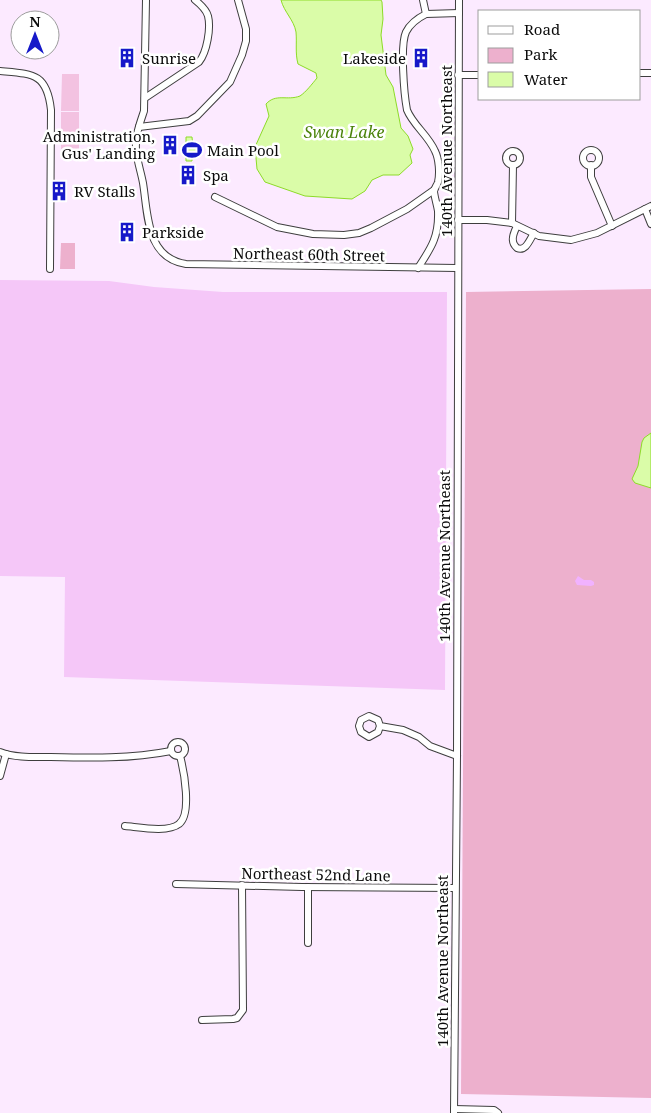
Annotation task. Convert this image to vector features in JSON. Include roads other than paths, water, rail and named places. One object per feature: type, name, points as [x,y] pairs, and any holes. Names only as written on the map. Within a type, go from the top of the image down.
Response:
[{"type":"street","points":[[146,0],[144,111],[139,128],[189,121],[197,116],[230,82],[242,56],[246,41],[246,29],[238,0]]},
{"type":"street","points":[[144,98],[199,62],[205,54],[208,15],[196,0]]},
{"type":"street","points":[[423,0],[426,14]]},
{"type":"street","name":"140th Avenue Northeast","points":[[454,1111],[459,0]]},
{"type":"street","points":[[215,198],[277,227],[313,234],[344,235],[360,233],[371,228],[407,209],[434,190],[438,181],[436,152],[427,136],[410,118],[407,110],[403,45],[409,27],[426,14],[459,13]]},
{"type":"street","points":[[0,71],[15,72],[37,78],[47,87],[51,110],[50,269]]},
{"type":"street","points":[[458,75],[478,75]]},
{"type":"street","name":"Northeast 60th Street","points":[[139,128],[136,147],[148,222],[157,245],[169,259],[186,264],[457,268]]},
{"type":"street","points":[[513,165],[514,245],[518,248],[526,246],[534,234]]},
{"type":"street","points":[[591,165],[591,177],[612,226]]},
{"type":"street","points":[[418,268],[437,234],[438,209],[434,190]]},
{"type":"street","points":[[458,220],[487,220],[514,224],[534,234],[571,240],[597,233],[648,207],[651,224]]},
{"type":"street","points":[[380,726],[403,730],[430,746],[457,756]]},
{"type":"street","points":[[171,751],[173,744],[177,742],[182,744],[185,750],[180,756]]},
{"type":"street","points":[[0,776],[3,753],[22,756],[122,758],[171,751]]},
{"type":"street","points":[[171,751],[173,755],[180,756]]},
{"type":"street","points":[[125,826],[156,829],[171,828],[179,824],[185,815],[185,779],[180,756]]},
{"type":"street","name":"Northeast 52nd Lane","points":[[176,884],[454,888]]},
{"type":"street","points":[[202,1020],[233,1019],[237,1018],[243,1010],[242,885]]},
{"type":"street","points":[[308,887],[308,943]]},
{"type":"street","points":[[454,1111],[494,1110],[498,1113]]},
{"type":"water","name":"Swan Lake","points":[[281,0],[381,0],[382,2],[383,19],[381,35],[386,75],[393,87],[401,128],[408,136],[413,149],[410,155],[412,163],[399,175],[383,175],[372,180],[365,191],[352,199],[305,196],[265,182],[257,169],[255,147],[269,116],[266,104],[278,98],[300,96],[317,78],[316,73],[298,64],[295,28]]},
{"type":"water","name":"Main Pool","points":[[186,137],[192,137],[193,147],[198,147],[198,153],[192,154],[192,161],[186,161]]},
{"type":"water","points":[[651,433],[651,488],[635,483],[632,479],[638,466],[642,442]]},
{"type":"place","name":"Sunrise","points":[[127,58]]},
{"type":"place","name":"Lakeside","points":[[421,58]]},
{"type":"place","name":"Administration, Gus' Landing","points":[[170,145]]},
{"type":"place","name":"Main Pool","points":[[192,150]]},
{"type":"place","name":"Spa","points":[[188,175]]},
{"type":"place","name":"RV Stalls","points":[[59,191]]},
{"type":"place","name":"Parkside","points":[[127,232]]}]
